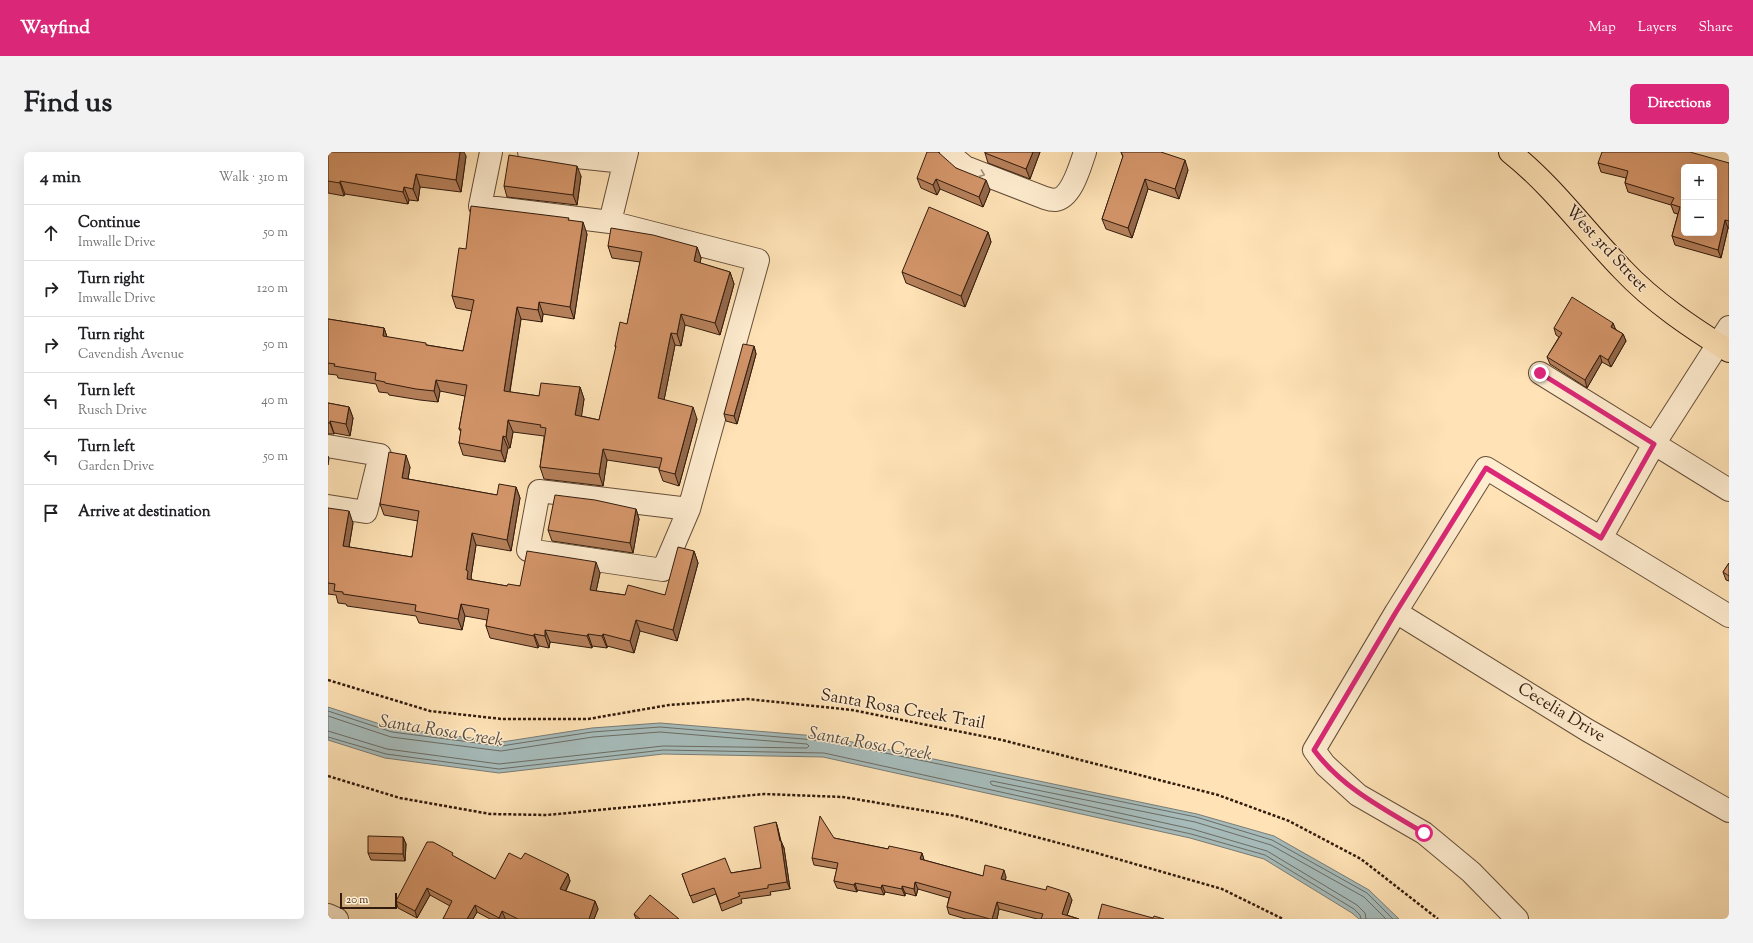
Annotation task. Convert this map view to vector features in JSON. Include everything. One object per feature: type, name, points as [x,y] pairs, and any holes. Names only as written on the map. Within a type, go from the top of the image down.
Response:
[{"type":"main road","name":"West 3rd Street","points":[[1510,152],[1551,190],[1629,276],[1673,313],[1726,341]]},
{"type":"street","points":[[491,152],[480,206],[610,222],[758,260],[689,509],[664,570],[528,550],[539,491],[689,509]]},
{"type":"street","points":[[529,152],[626,157],[610,222]]},
{"type":"street","points":[[951,152],[952,156],[965,167],[1045,198],[1055,200],[1064,195],[1072,185],[1085,152]]},
{"type":"street","points":[[1601,538],[1654,444],[1726,341]]},
{"type":"street","points":[[1540,373],[1729,490]]},
{"type":"street","points":[[328,446],[380,455],[366,512],[328,506]]},
{"type":"street","points":[[1517,919],[1465,867],[1424,833],[1358,795],[1324,765],[1314,750],[1396,612],[1486,468],[1729,616]]},
{"type":"street","name":"Cecelia Drive","points":[[1396,612],[1587,730],[1729,811]]},
{"type":"street","points":[[328,915],[337,919]]},
{"type":"path","name":"Santa Rosa Creek Trail","points":[[328,680],[430,711],[502,719],[588,719],[669,705],[748,699],[852,710],[1002,740],[1218,795],[1289,821],[1361,859],[1438,919]]},
{"type":"path","points":[[328,776],[400,798],[490,814],[547,815],[764,794],[843,797],[956,816],[1093,852],[1222,889],[1283,919]]},
{"type":"water","points":[[328,707],[392,728],[502,742],[592,728],[660,723],[828,737],[1197,814],[1274,836],[1369,890],[1399,919],[1359,919],[1352,913],[1264,859],[1190,838],[823,757],[663,754],[499,773],[385,758],[328,740]]},
{"type":"building","points":[[328,152],[460,152],[456,180],[416,174],[413,189],[404,187],[403,192],[340,181],[340,183],[328,181]]},
{"type":"building","points":[[927,152],[938,152],[956,168],[986,180],[979,197],[936,179],[933,185],[917,178]]},
{"type":"building","points":[[985,152],[1033,152],[1026,169]]},
{"type":"building","points":[[1121,152],[1161,152],[1185,160],[1175,189],[1145,179],[1128,228],[1102,219],[1123,156]]},
{"type":"building","points":[[1602,152],[1690,152],[1729,163],[1729,221],[1725,220],[1718,250],[1672,236],[1680,207],[1671,204],[1674,198],[1625,183],[1628,171],[1598,163]]},
{"type":"building","points":[[509,155],[577,166],[573,195],[504,186]]},
{"type":"building","points":[[471,206],[569,218],[568,220],[583,222],[570,307],[539,302],[538,310],[517,307],[504,391],[539,396],[541,383],[580,387],[575,415],[599,420],[620,322],[627,324],[642,252],[608,246],[611,228],[653,235],[697,247],[694,261],[730,272],[715,323],[681,314],[677,334],[671,333],[658,398],[693,407],[675,474],[659,470],[662,458],[603,449],[599,474],[540,467],[546,428],[540,427],[541,425],[508,420],[506,437],[503,436],[501,451],[459,443],[461,429],[459,429],[467,385],[436,380],[434,391],[416,389],[375,380],[376,373],[334,366],[335,364],[328,363],[328,319],[384,328],[383,336],[463,351],[474,300],[452,296],[459,248],[466,249]]},
{"type":"building","points":[[929,207],[988,232],[961,296],[902,272]]},
{"type":"building","points":[[1572,297],[1613,323],[1611,327],[1623,334],[1608,360],[1600,355],[1585,380],[1547,357],[1562,333],[1554,328]]},
{"type":"building","points":[[743,344],[754,346],[734,416],[724,414]]},
{"type":"building","points":[[328,403],[349,407],[346,424],[330,421],[330,423],[328,423]]},
{"type":"building","points":[[389,452],[406,455],[402,478],[497,495],[499,484],[516,487],[507,540],[472,533],[466,570],[468,571],[467,579],[507,586],[508,584],[520,586],[527,551],[596,562],[590,590],[625,595],[628,585],[665,595],[678,547],[694,551],[673,630],[636,620],[630,641],[603,634],[602,636],[588,634],[587,636],[545,630],[545,636],[534,634],[534,636],[486,626],[489,609],[461,604],[458,619],[415,611],[416,605],[343,594],[343,592],[334,591],[335,584],[328,583],[328,508],[349,511],[343,546],[412,557],[419,511],[380,504]]},
{"type":"building","points":[[555,495],[595,500],[636,509],[630,543],[548,530]]},
{"type":"building","points":[[1729,563],[1729,576],[1723,572]]},
{"type":"building","points":[[820,816],[834,838],[888,849],[889,846],[922,853],[920,859],[983,876],[985,865],[1004,870],[1001,879],[1046,890],[1047,886],[1069,893],[1062,914],[1079,919],[1041,919],[1043,914],[997,902],[992,919],[990,919],[947,907],[951,892],[915,882],[914,889],[902,886],[902,889],[882,885],[881,888],[855,883],[854,885],[834,881],[838,863],[812,858]]},
{"type":"building","points":[[776,822],[781,841],[787,882],[768,885],[768,888],[738,893],[740,896],[720,904],[714,888],[690,896],[682,874],[725,858],[731,873],[761,868],[754,827]]},
{"type":"building","points":[[368,836],[403,837],[403,854],[368,853]]},
{"type":"building","points":[[427,842],[433,842],[453,853],[452,855],[495,879],[509,853],[521,859],[525,853],[568,874],[560,889],[595,901],[589,919],[518,919],[502,911],[499,918],[475,905],[467,919],[443,919],[452,901],[427,888],[415,911],[396,901]]},
{"type":"building","points":[[650,895],[679,919],[640,919],[634,914]]},
{"type":"building","points":[[1102,904],[1153,918],[1154,916],[1164,919],[1098,919]]},
{"type":"route","points":[[1424,833],[1358,795],[1324,765],[1314,750],[1396,612],[1486,468],[1601,538],[1654,444],[1540,373]]},
{"type":"water label","name":"Santa Rosa Creek","points":[[441,732]]},
{"type":"water label","name":"Santa Rosa Creek","points":[[870,745]]}]
